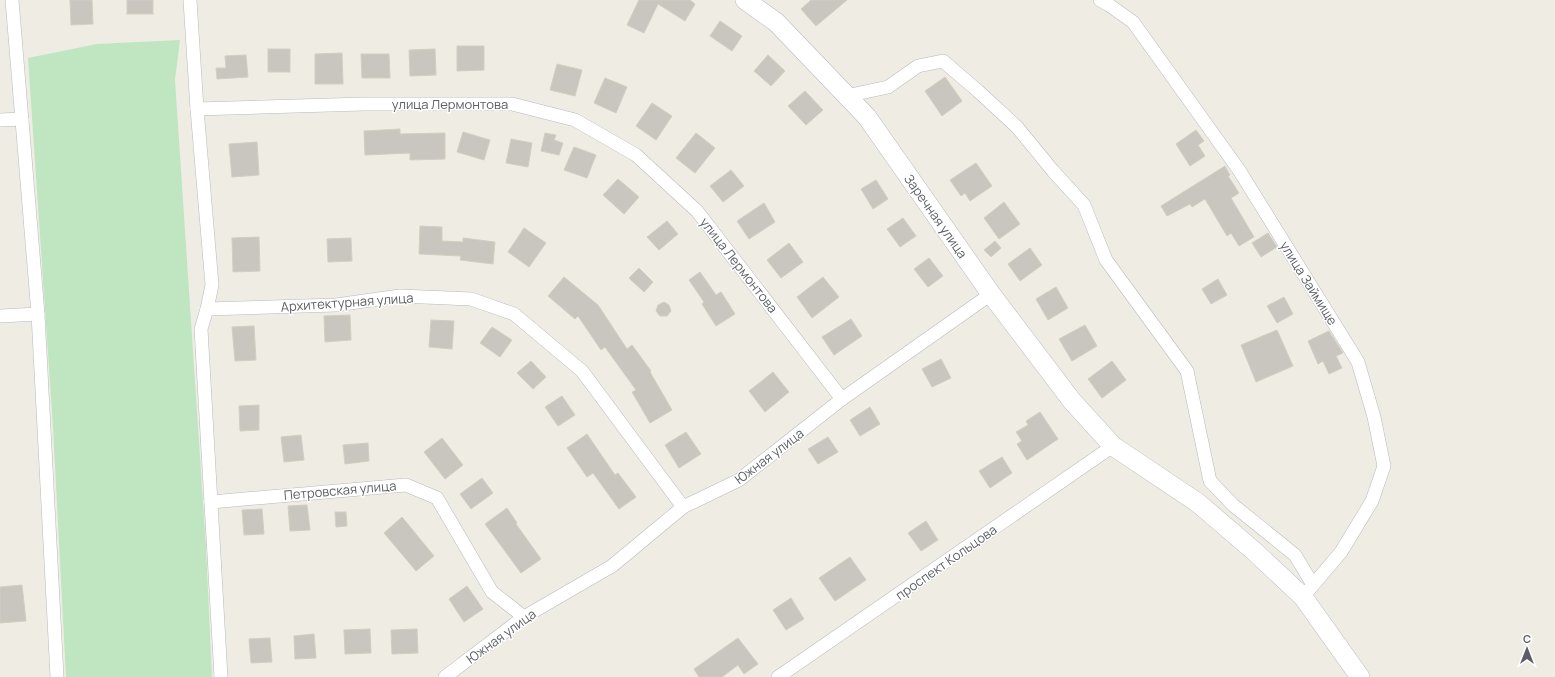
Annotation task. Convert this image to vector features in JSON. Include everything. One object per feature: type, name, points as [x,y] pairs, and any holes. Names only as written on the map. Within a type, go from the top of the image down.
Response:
[{"type":"street","points":[[12,0],[38,314],[57,677]]},
{"type":"street","points":[[190,0],[197,109],[212,285],[201,329],[221,677]]},
{"type":"street","name":"Заречная улица","points":[[745,0],[776,22],[867,118],[991,294],[1072,401],[1114,446],[1198,503],[1254,551],[1308,591],[1360,677]]},
{"type":"street","name":"улица Займище","points":[[1100,0],[1133,22],[1138,28],[1239,170],[1358,362],[1374,417],[1384,466],[1372,501],[1341,552],[1308,591]]},
{"type":"street","points":[[846,96],[888,86],[918,66],[943,60],[1017,127],[1053,172],[1084,205],[1106,260],[1187,371],[1210,481],[1233,505],[1295,555],[1308,591]]},
{"type":"street","name":"улица Лермонтова","points":[[197,109],[364,104],[512,104],[575,120],[636,155],[698,210],[842,399]]},
{"type":"street","points":[[0,120],[22,119]]},
{"type":"street","name":"Южная улица","points":[[445,677],[524,617],[612,566],[683,507],[739,480],[842,399],[991,294]]},
{"type":"street","name":"Архитектурная улица","points":[[207,309],[336,305],[400,296],[471,299],[514,314],[582,371],[683,507]]},
{"type":"street","points":[[0,316],[38,314]]},
{"type":"street","name":"проспект Кольцова","points":[[778,677],[1114,446]]},
{"type":"street","name":"Петровская улица","points":[[211,502],[406,484],[437,498],[492,592],[524,617]]},
{"type":"green space","points":[[180,40],[175,80],[206,547],[212,677],[66,677],[53,427],[28,58],[97,44]]},
{"type":"building","points":[[70,0],[92,0],[93,24],[71,25]]},
{"type":"building","points":[[127,0],[153,0],[153,14],[127,14]]},
{"type":"building","points":[[639,0],[690,0],[695,4],[685,21],[658,4],[644,33],[627,25]]},
{"type":"building","points":[[811,0],[847,0],[816,26],[801,9]]},
{"type":"building","points":[[720,21],[742,36],[732,51],[710,36]]},
{"type":"building","points":[[457,46],[484,46],[484,70],[457,71]]},
{"type":"building","points":[[268,49],[290,49],[290,72],[268,72]]},
{"type":"building","points":[[435,49],[436,75],[410,76],[409,50]]},
{"type":"building","points":[[342,53],[343,84],[315,84],[315,54]]},
{"type":"building","points":[[361,54],[389,54],[390,78],[362,78]]},
{"type":"building","points":[[246,55],[248,77],[217,79],[216,68],[226,68],[225,56]]},
{"type":"building","points":[[768,55],[785,71],[771,86],[754,71]]},
{"type":"building","points":[[557,64],[582,70],[575,96],[550,90]]},
{"type":"building","points":[[945,77],[962,101],[942,116],[925,91]]},
{"type":"building","points":[[605,78],[627,87],[616,113],[594,103]]},
{"type":"building","points":[[805,91],[823,110],[806,125],[788,106]]},
{"type":"building","points":[[652,103],[672,116],[656,140],[636,126]]},
{"type":"building","points":[[400,129],[400,134],[445,133],[445,159],[410,160],[410,153],[365,155],[364,131]]},
{"type":"building","points":[[1196,130],[1204,141],[1198,145],[1205,156],[1190,166],[1176,144]]},
{"type":"building","points":[[463,132],[490,140],[484,160],[457,152]]},
{"type":"building","points":[[545,133],[556,135],[554,140],[563,143],[559,155],[541,151]]},
{"type":"building","points":[[696,133],[715,148],[695,173],[676,158]]},
{"type":"building","points":[[511,139],[532,143],[528,167],[506,163]]},
{"type":"building","points":[[257,142],[259,175],[232,177],[229,144]]},
{"type":"building","points":[[574,147],[596,155],[587,178],[564,170]]},
{"type":"building","points":[[976,163],[992,186],[970,201],[965,193],[961,196],[950,180]]},
{"type":"building","points":[[1225,166],[1230,175],[1228,176],[1239,193],[1231,198],[1254,237],[1239,246],[1231,233],[1227,236],[1205,199],[1192,207],[1190,204],[1167,216],[1161,206]]},
{"type":"building","points":[[731,170],[744,186],[723,202],[710,186]]},
{"type":"building","points":[[618,179],[639,197],[624,214],[603,195]]},
{"type":"building","points":[[876,180],[888,199],[873,209],[861,189]]},
{"type":"building","points":[[1004,202],[1020,224],[999,239],[984,218]]},
{"type":"building","points":[[764,203],[775,222],[749,239],[737,221]]},
{"type":"building","points":[[903,218],[916,236],[900,247],[887,229]]},
{"type":"building","points":[[667,221],[678,234],[659,250],[647,237]]},
{"type":"building","points":[[420,226],[442,227],[442,241],[463,242],[463,238],[495,242],[493,264],[460,260],[461,256],[419,254]]},
{"type":"building","points":[[524,228],[546,243],[529,267],[508,252]]},
{"type":"building","points":[[1268,233],[1277,247],[1261,257],[1252,243]]},
{"type":"building","points":[[259,237],[260,271],[233,272],[232,238]]},
{"type":"building","points":[[351,238],[352,261],[328,262],[327,239]]},
{"type":"building","points":[[995,241],[1001,248],[991,257],[984,250]]},
{"type":"building","points":[[789,243],[803,262],[781,278],[767,260]]},
{"type":"building","points":[[1030,248],[1042,265],[1020,281],[1008,264]]},
{"type":"building","points":[[929,258],[943,276],[928,287],[914,269]]},
{"type":"building","points":[[639,268],[653,282],[644,292],[629,278]]},
{"type":"building","points":[[700,272],[716,295],[721,292],[735,314],[716,326],[702,304],[704,302],[689,280]]},
{"type":"building","points":[[564,277],[598,305],[627,349],[632,345],[651,371],[650,372],[672,410],[650,423],[632,392],[636,390],[605,347],[601,350],[578,316],[575,319],[548,296]]},
{"type":"building","points":[[823,277],[839,297],[812,318],[797,297]]},
{"type":"building","points":[[1218,279],[1227,295],[1211,304],[1202,289]]},
{"type":"building","points":[[1056,287],[1068,308],[1048,320],[1036,299]]},
{"type":"building","points":[[1284,297],[1293,314],[1277,323],[1267,306]]},
{"type":"building","points":[[664,302],[669,305],[671,311],[667,316],[660,316],[656,311],[658,305]]},
{"type":"building","points":[[350,315],[351,340],[325,342],[324,316]]},
{"type":"building","points":[[851,319],[862,336],[834,355],[822,337]]},
{"type":"building","points":[[431,320],[454,321],[452,349],[429,347]]},
{"type":"building","points":[[1085,325],[1097,346],[1072,361],[1059,339]]},
{"type":"building","points":[[254,326],[256,360],[235,361],[232,327]]},
{"type":"building","points":[[492,327],[512,340],[500,357],[480,343]]},
{"type":"building","points":[[1277,330],[1293,366],[1256,382],[1241,345]]},
{"type":"building","points":[[1329,331],[1343,353],[1336,356],[1342,368],[1329,374],[1323,361],[1318,364],[1308,341]]},
{"type":"building","points":[[941,359],[951,378],[932,387],[922,369]]},
{"type":"building","points":[[531,361],[546,377],[533,389],[517,373]]},
{"type":"building","points":[[1112,361],[1126,380],[1102,398],[1088,379]]},
{"type":"building","points":[[773,372],[789,392],[765,412],[749,391]]},
{"type":"building","points":[[562,396],[575,415],[558,426],[545,407]]},
{"type":"building","points":[[259,405],[259,430],[240,431],[239,406]]},
{"type":"building","points":[[870,407],[880,424],[860,436],[850,420]]},
{"type":"building","points":[[1040,412],[1058,439],[1027,460],[1017,444],[1022,441],[1016,432],[1028,425],[1026,421]]},
{"type":"building","points":[[686,432],[701,454],[679,468],[665,445]]},
{"type":"building","points":[[587,434],[615,475],[618,473],[636,497],[619,509],[593,473],[587,477],[567,448]]},
{"type":"building","points":[[301,435],[304,460],[284,462],[281,437]]},
{"type":"building","points":[[828,437],[838,452],[818,464],[808,449]]},
{"type":"building","points":[[442,438],[463,465],[445,479],[424,452]]},
{"type":"building","points":[[368,443],[369,461],[345,464],[343,445]]},
{"type":"building","points":[[1002,457],[1012,473],[990,488],[979,471]]},
{"type":"building","points":[[482,478],[493,493],[471,509],[460,494]]},
{"type":"building","points":[[307,505],[310,530],[290,531],[288,506]]},
{"type":"building","points":[[507,508],[517,523],[516,524],[541,559],[521,573],[485,524]]},
{"type":"building","points":[[262,509],[264,534],[244,535],[242,510]]},
{"type":"building","points":[[335,512],[346,512],[347,526],[336,527]]},
{"type":"building","points":[[402,517],[434,556],[416,571],[384,533]]},
{"type":"building","points":[[926,521],[938,540],[921,551],[908,533]]},
{"type":"building","points":[[850,557],[866,580],[835,601],[819,578]]},
{"type":"building","points":[[22,585],[26,621],[0,623],[0,587]]},
{"type":"building","points":[[467,586],[483,609],[464,622],[449,599]]},
{"type":"building","points":[[791,598],[804,619],[786,630],[773,610]]},
{"type":"building","points":[[370,629],[371,653],[345,654],[344,630]]},
{"type":"building","points":[[417,629],[418,653],[392,654],[391,630]]},
{"type":"building","points":[[314,634],[316,658],[295,659],[294,636]]},
{"type":"building","points":[[270,638],[272,662],[251,663],[249,639]]},
{"type":"building","points":[[738,638],[758,664],[744,674],[738,665],[722,677],[699,677],[694,669]]}]
